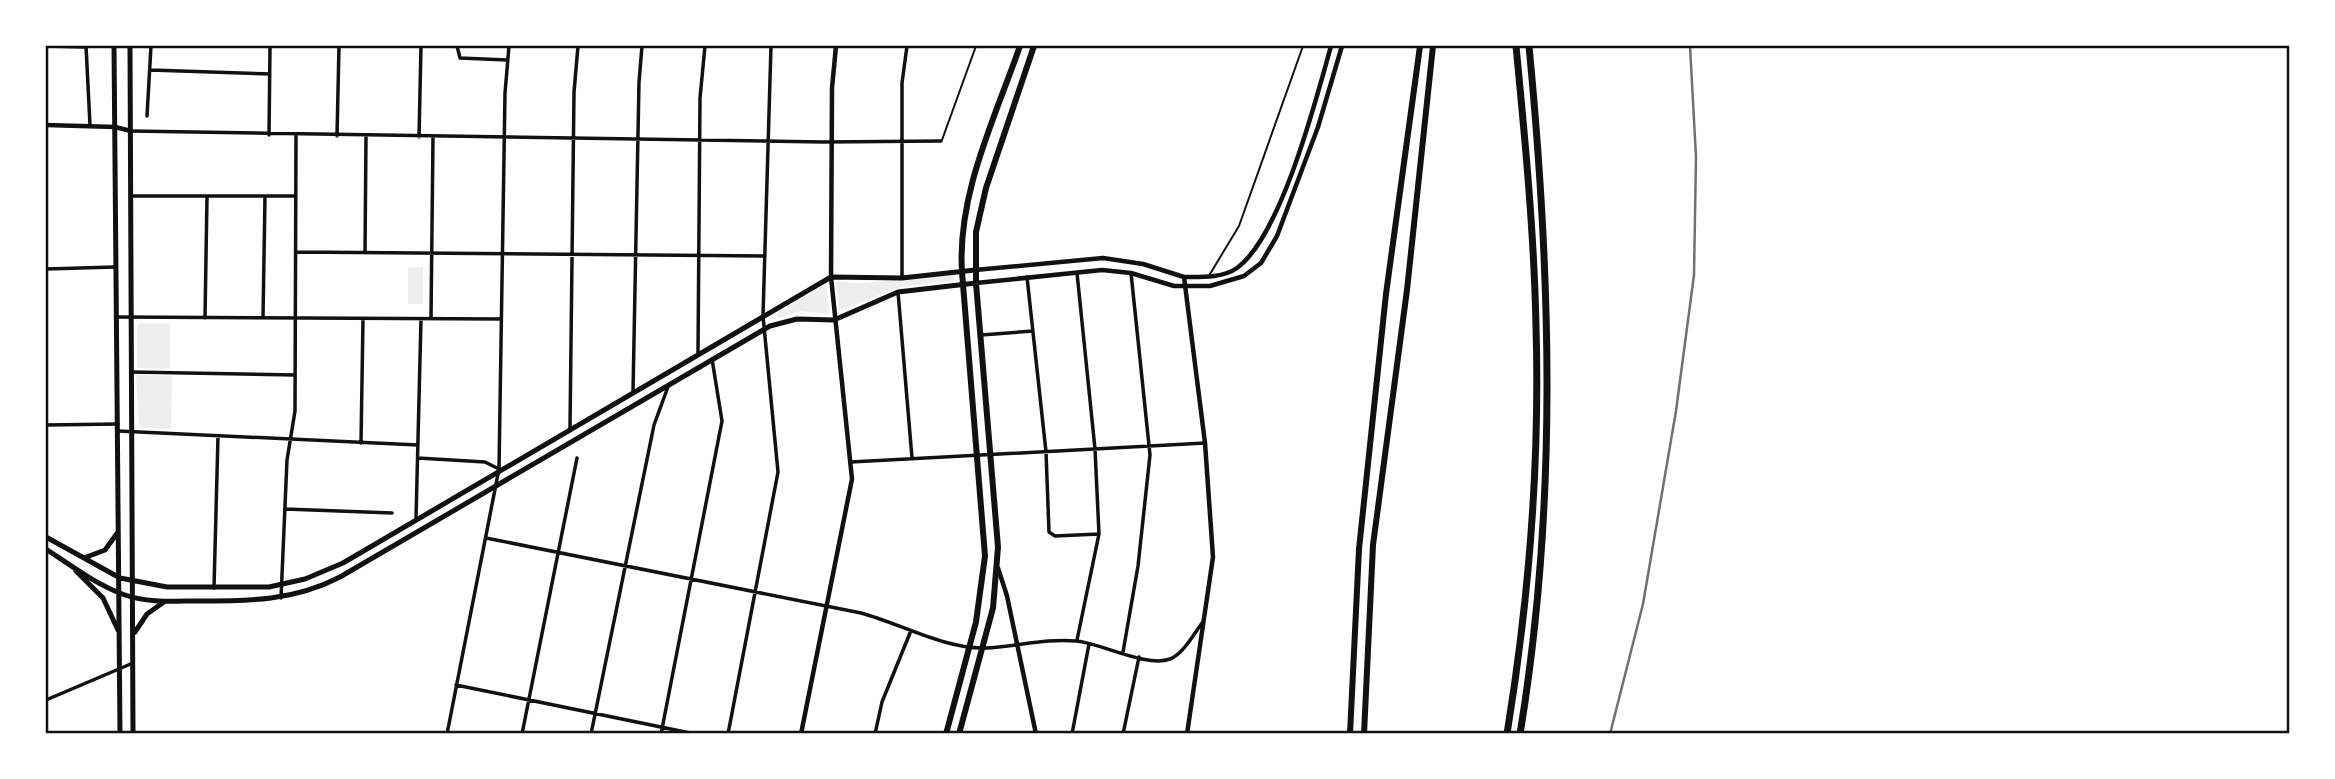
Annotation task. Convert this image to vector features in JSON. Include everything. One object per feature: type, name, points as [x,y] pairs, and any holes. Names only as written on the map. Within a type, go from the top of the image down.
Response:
[{"type":"highway","points":[[1507,733],[1525,602],[1537,380],[1532,237],[1516,46]]},
{"type":"highway","points":[[1520,733],[1540,578],[1549,391],[1545,236],[1529,46]]},
{"type":"main road","points":[[114,46],[120,733]]},
{"type":"main road","points":[[130,46],[133,733]]},
{"type":"main road","points":[[946,733],[971,646],[980,605],[985,556],[962,272],[963,226],[969,195],[1020,46]]},
{"type":"main road","points":[[958,733],[993,608],[998,568],[992,454],[975,270],[976,232],[981,202],[1034,46]]},
{"type":"main road","points":[[1350,733],[1359,549],[1387,294],[1420,46]]},
{"type":"main road","points":[[1364,733],[1372,555],[1407,290],[1433,46]]},
{"type":"main road","points":[[46,537],[81,558],[134,583],[214,588],[281,585],[329,570],[831,277],[902,278],[975,270]]},
{"type":"main road","points":[[46,550],[120,593],[134,598],[165,601],[282,598],[307,592],[340,578],[764,329],[788,321],[834,320],[898,292],[976,283]]},
{"type":"main road","points":[[81,558],[105,550],[119,529]]},
{"type":"main road","points":[[63,560],[103,598],[114,619],[120,642]]},
{"type":"main road","points":[[133,639],[147,614],[165,601]]},
{"type":"street","points":[[46,46],[86,46],[90,125]]},
{"type":"street","points":[[147,116],[150,46]]},
{"type":"street","points":[[269,135],[270,46]]},
{"type":"street","points":[[337,136],[339,46]]},
{"type":"street","points":[[419,137],[421,46]]},
{"type":"street","points":[[457,46],[460,58],[507,60]]},
{"type":"street","points":[[447,733],[499,469],[504,138],[509,46]]},
{"type":"street","points":[[570,428],[573,139],[578,46]]},
{"type":"street","points":[[633,391],[642,46]]},
{"type":"street","points":[[698,354],[700,141],[705,46]]},
{"type":"street","points":[[728,733],[778,472],[763,316],[766,142],[771,46]]},
{"type":"street","points":[[801,733],[851,489],[851,462],[831,277],[831,142],[836,46]]},
{"type":"street","points":[[902,278],[902,83],[907,46]]},
{"type":"street","points":[[975,270],[1103,258],[1143,264],[1185,277],[1209,276],[1237,268],[1251,256],[1282,198],[1331,46]]},
{"type":"street","points":[[976,283],[1077,271],[1131,273],[1174,286],[1188,287],[1225,284],[1244,276],[1261,263],[1277,236],[1314,140],[1342,46]]},
{"type":"street","points":[[150,70],[270,74]]},
{"type":"street","points":[[46,125],[90,125],[131,131],[269,135],[901,144],[942,141]]},
{"type":"street","points":[[282,598],[285,509],[290,439],[295,411],[296,135]]},
{"type":"street","points":[[365,253],[366,136]]},
{"type":"street","points":[[431,319],[433,137]]},
{"type":"street","points":[[205,318],[207,196]]},
{"type":"street","points":[[263,318],[265,196]]},
{"type":"street","points":[[131,197],[296,196]]},
{"type":"street","points":[[296,252],[764,256]]},
{"type":"street","points":[[46,269],[117,267]]},
{"type":"street","points":[[1077,271],[1095,449],[1099,534],[1077,641]]},
{"type":"street","points":[[1123,652],[1144,519],[1149,446],[1131,273]]},
{"type":"street","points":[[1027,277],[1046,452],[1049,533],[1055,537],[1099,534]]},
{"type":"street","points":[[1185,277],[1205,443],[1213,557],[1187,733]]},
{"type":"street","points":[[898,292],[913,458]]},
{"type":"street","points":[[117,317],[501,319]]},
{"type":"street","points":[[361,443],[363,319]]},
{"type":"street","points":[[416,519],[421,319]]},
{"type":"street","points":[[981,335],[1033,331]]},
{"type":"street","points":[[661,733],[722,421],[712,359]]},
{"type":"street","points":[[131,372],[295,375]]},
{"type":"street","points":[[591,733],[654,425],[669,384]]},
{"type":"street","points":[[46,425],[118,428],[132,432],[418,446]]},
{"type":"street","points":[[214,588],[218,436]]},
{"type":"street","points":[[851,462],[1205,443]]},
{"type":"street","points":[[418,458],[485,462],[499,469]]},
{"type":"street","points":[[522,733],[577,458]]},
{"type":"street","points":[[285,509],[392,513]]},
{"type":"street","points":[[486,538],[870,616],[910,633],[982,648],[1018,643],[1077,641],[1139,657],[1172,659],[1205,618]]},
{"type":"street","points":[[998,568],[1018,643],[1036,733]]},
{"type":"street","points":[[875,733],[884,695],[910,633]]},
{"type":"street","points":[[1072,733],[1089,644]]},
{"type":"street","points":[[1123,733],[1139,657]]},
{"type":"street","points":[[46,700],[133,663]]},
{"type":"street","points":[[456,685],[695,733]]},
{"type":"lane","points":[[942,141],[976,46]]},
{"type":"lane","points":[[1209,276],[1239,226],[1303,46]]},
{"type":"shaded area","points":[[408,267],[423,267],[423,304],[408,304]]},
{"type":"shaded area","points":[[953,275],[954,281],[900,287],[839,311],[836,282],[864,283]]},
{"type":"shaded area","points":[[826,284],[829,314],[800,311],[779,318],[776,314]]},
{"type":"shaded area","points":[[141,323],[170,323],[170,369],[137,368],[137,326]]},
{"type":"shaded area","points":[[136,375],[172,376],[171,429],[139,428]]},
{"type":"railway","points":[[1610,734],[1643,604],[1676,411],[1694,275],[1696,157],[1690,46]]}]
